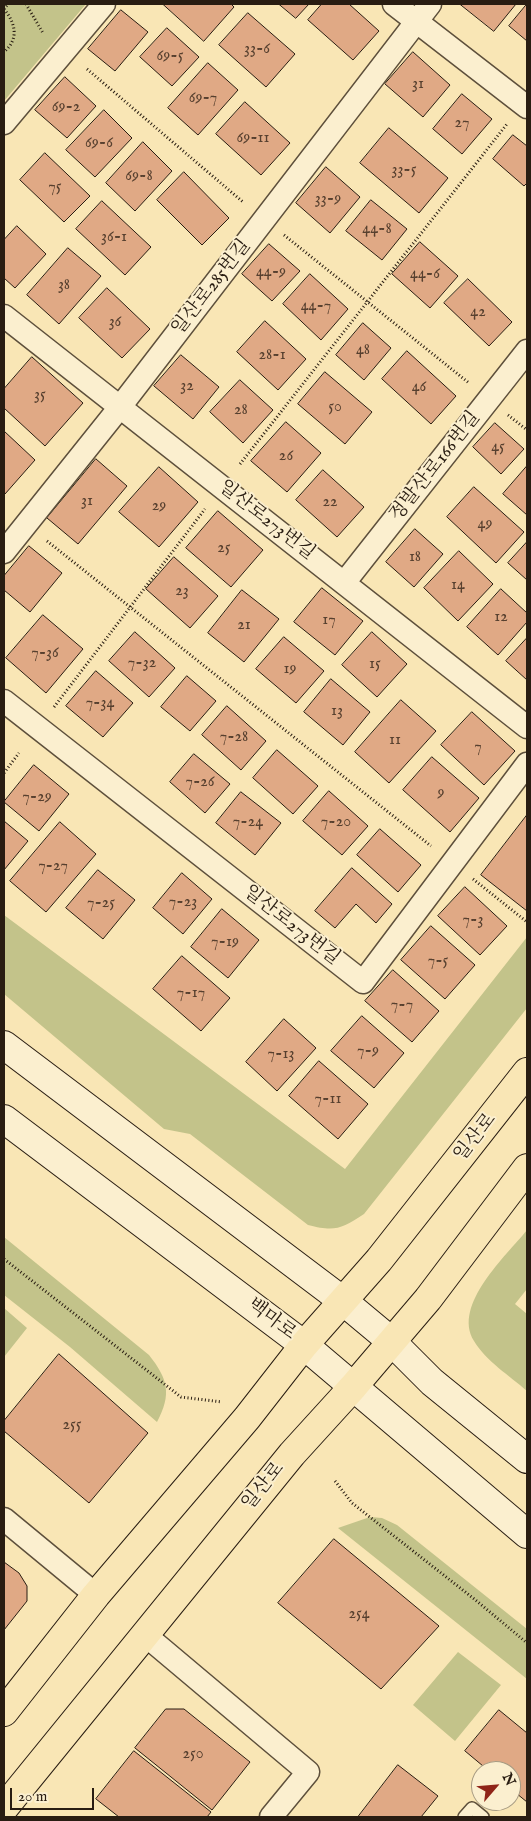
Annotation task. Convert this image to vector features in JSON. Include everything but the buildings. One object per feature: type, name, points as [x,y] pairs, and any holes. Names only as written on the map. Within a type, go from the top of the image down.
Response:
[{"type":"main road","points":[[4,1045],[342,1301],[391,1341],[432,1382],[527,1459]]},
{"type":"main road","name":"일산로","points":[[4,1712],[96,1595],[247,1418],[304,1345],[379,1260],[527,1072]]},
{"type":"main road","name":"백마로","points":[[4,1119],[304,1345],[527,1534]]},
{"type":"main road","name":"일산로","points":[[4,1808],[292,1454],[353,1387],[428,1299],[527,1168]]},
{"type":"street","points":[[4,123],[104,4]]},
{"type":"street","points":[[394,4],[527,107]]},
{"type":"street","name":"일산로285번길","points":[[4,552],[120,407],[430,4]]},
{"type":"street","name":"일산로273번길","points":[[4,316],[527,727]]},
{"type":"street","name":"정발산로166번길","points":[[344,583],[527,351]]},
{"type":"street","name":"일산로273번길","points":[[4,701],[363,982],[527,764]]},
{"type":"street","points":[[4,1519],[96,1595]]},
{"type":"street","points":[[144,1634],[308,1772],[271,1817]]},
{"type":"lane","points":[[464,1817],[472,1808],[483,1817]]},
{"type":"path","points":[[4,52],[10,46],[15,30],[4,9],[8,4]]},
{"type":"path","points":[[26,4],[43,34]]},
{"type":"path","points":[[87,69],[243,202]]},
{"type":"path","points":[[240,464],[508,123]]},
{"type":"path","points":[[284,234],[469,383]]},
{"type":"path","points":[[508,415],[527,430]]},
{"type":"path","points":[[54,707],[205,509]]},
{"type":"path","points":[[47,542],[131,606],[431,846]]},
{"type":"path","points":[[4,773],[19,753]]},
{"type":"path","points":[[473,879],[527,922]]},
{"type":"path","points":[[4,1259],[181,1397],[222,1402]]},
{"type":"path","points":[[335,1481],[352,1503],[527,1643]]},
{"type":"green space","points":[[4,4],[86,4],[4,101]]},
{"type":"green space","points":[[4,915],[345,1169],[527,937],[527,1008],[364,1214],[338,1228],[317,1227],[308,1225],[190,1134],[164,1129],[4,994]]},
{"type":"green space","points":[[527,1230],[527,1289],[515,1304],[527,1314],[527,1391],[485,1355],[474,1341],[469,1327],[470,1312],[484,1282]]},
{"type":"green space","points":[[4,1237],[149,1355],[164,1379],[166,1387],[165,1403],[157,1422],[70,1347],[4,1295]]},
{"type":"green space","points":[[4,1308],[27,1328],[4,1357]]},
{"type":"green space","points":[[370,1517],[382,1518],[397,1525],[527,1629],[527,1679],[338,1528]]},
{"type":"green space","points":[[458,1652],[501,1685],[455,1741],[413,1705]]}]
